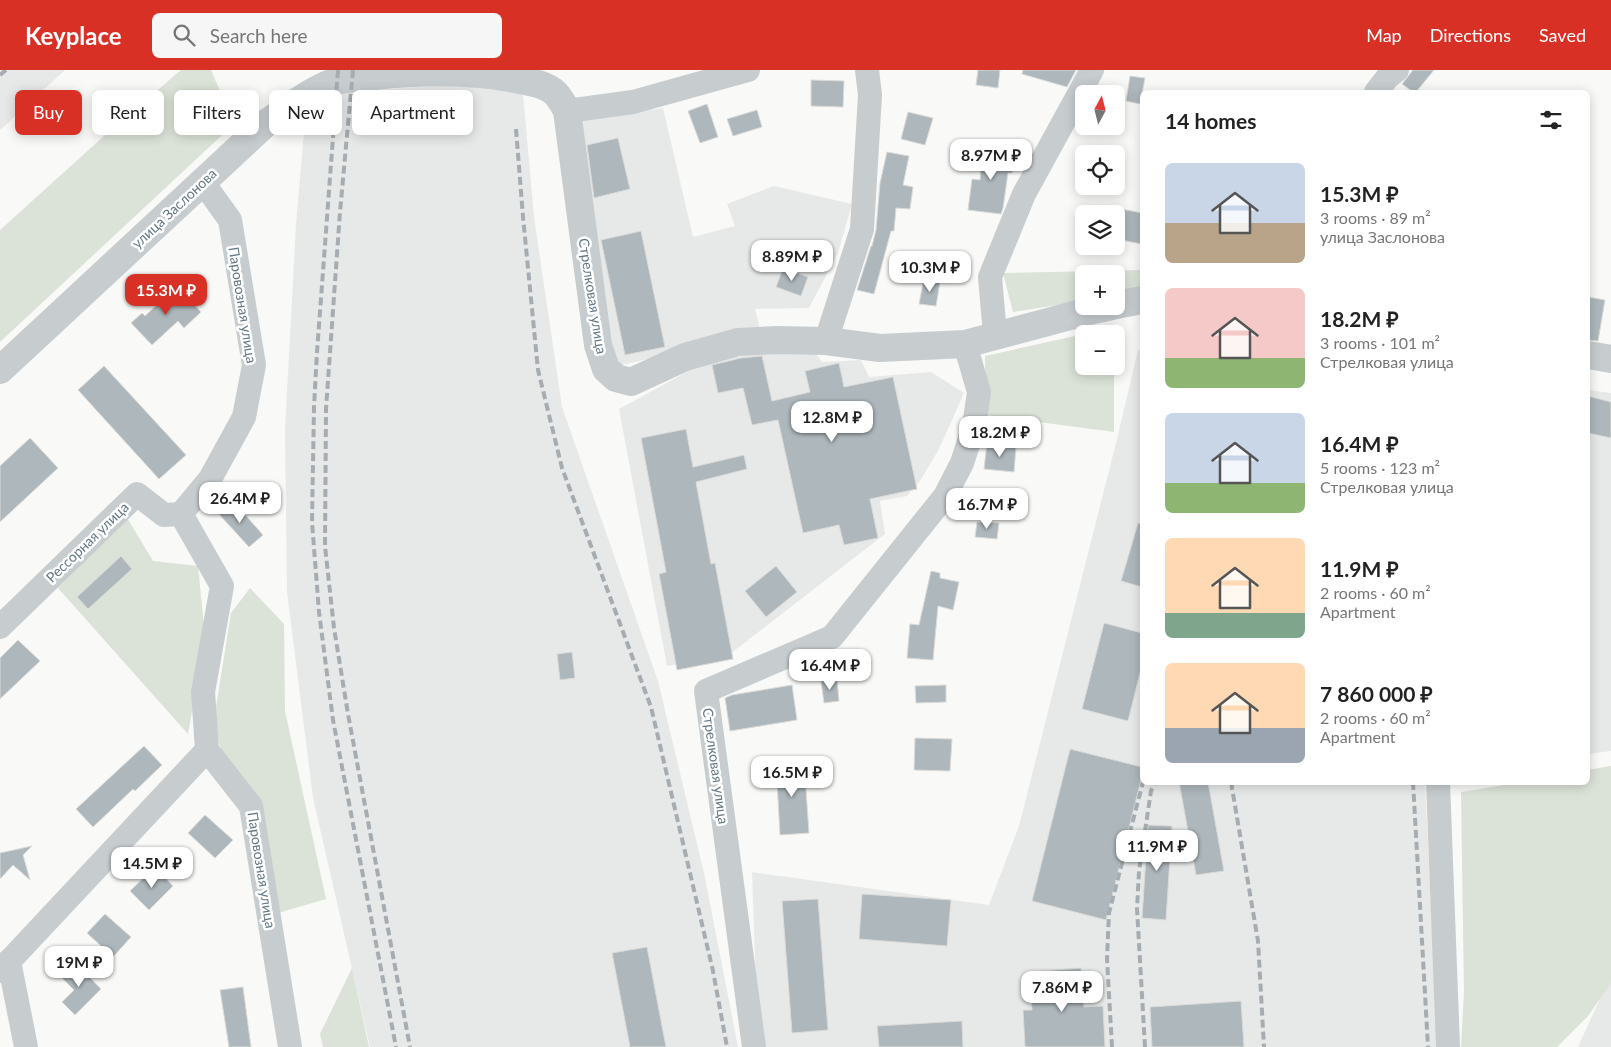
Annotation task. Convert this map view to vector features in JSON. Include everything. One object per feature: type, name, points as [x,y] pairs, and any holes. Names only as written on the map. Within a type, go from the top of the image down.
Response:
[{"type":"street","points":[[567,111],[633,102],[748,70]]},
{"type":"street","points":[[826,341],[862,228],[870,95],[867,70]]},
{"type":"street","points":[[995,335],[990,277],[1024,194],[1092,70]]},
{"type":"street","points":[[1378,90],[1387,78],[1397,70]]},
{"type":"street","name":"улица Заслонова","points":[[0,370],[265,124],[314,92],[337,81],[396,74],[454,71],[521,80]]},
{"type":"street","name":"Стрелковая улица","points":[[521,80],[547,87],[558,94],[567,111],[598,345],[606,369],[616,378],[631,382],[685,357],[738,342],[777,340],[826,341],[880,348],[965,344],[1076,315]]},
{"type":"street","name":"Паровозная улица","points":[[181,514],[210,478],[244,416],[254,365],[230,220],[202,181]]},
{"type":"street","points":[[1125,303],[1140,300]]},
{"type":"street","name":"Стрелковая улица","points":[[754,1047],[706,691],[832,637],[945,496],[965,454],[974,426],[979,392],[965,344]]},
{"type":"street","points":[[1590,355],[1611,359]]},
{"type":"street","name":"Рессорная улица","points":[[0,627],[137,494],[164,516],[181,514]]},
{"type":"street","points":[[26,1047],[4,966],[207,750],[204,692],[222,586],[181,514]]},
{"type":"street","name":"Паровозная улица","points":[[207,750],[251,806],[290,1047]]},
{"type":"street","points":[[1438,785],[1448,1047]]},
{"type":"shaded area","points":[[0,70],[65,70],[43,90],[15,90],[15,116],[0,130]]},
{"type":"shaded area","points":[[181,70],[211,70],[220,90],[174,90],[174,135],[222,135],[0,342],[0,230],[105,135],[164,135],[164,90],[158,90]]},
{"type":"shaded area","points":[[464,84],[523,93],[534,217],[562,407],[658,681],[704,873],[738,1047],[370,1047],[313,798],[287,592],[285,430],[296,224],[304,135],[342,135],[342,94],[352,93],[352,135],[473,135],[473,90],[380,90]]},
{"type":"shaded area","points":[[663,108],[693,237],[735,226],[727,204],[774,186],[852,204],[838,253],[809,308],[755,309],[761,333],[613,367],[570,122]]},
{"type":"shaded area","points":[[1125,270],[1140,270],[1140,293],[1125,295]]},
{"type":"shaded area","points":[[1075,271],[1075,302],[1013,312],[1003,273]]},
{"type":"shaded area","points":[[1075,336],[1075,375],[1114,375],[1114,432],[986,415],[985,356]]},
{"type":"shaded area","points":[[813,349],[822,362],[861,360],[869,377],[931,372],[964,393],[939,449],[920,481],[907,496],[880,501],[885,534],[730,654],[667,666],[619,409],[694,368],[753,353]]},
{"type":"shaded area","points":[[1138,350],[1140,350],[1140,785],[1425,785],[1438,1047],[758,1047],[752,872],[989,905],[1019,826]]},
{"type":"shaded area","points":[[1590,390],[1611,393],[1611,751],[1590,754]]},
{"type":"shaded area","points":[[126,516],[153,561],[198,566],[205,636],[188,734],[58,588]]},
{"type":"shaded area","points":[[250,588],[284,624],[285,711],[326,899],[278,913],[213,726],[231,613]]},
{"type":"shaded area","points":[[1611,766],[1611,983],[1588,1016],[1557,1047],[1461,1047],[1464,992],[1461,792],[1505,785],[1590,785],[1590,770]]},
{"type":"shaded area","points":[[352,968],[369,1047],[323,1047],[320,1034]]},
{"type":"shaded area","points":[[1611,975],[1611,1047],[1578,1047]]},
{"type":"building","points":[[978,70],[1000,70],[998,88],[976,85]]},
{"type":"building","points":[[1023,70],[1076,70],[1067,87],[1022,74]]},
{"type":"building","points":[[1413,70],[1434,70],[1418,90],[1410,90],[1402,84]]},
{"type":"building","points":[[1130,76],[1145,78],[1143,90],[1140,90],[1140,104],[1126,101]]},
{"type":"building","points":[[811,80],[844,81],[843,107],[811,106]]},
{"type":"building","points":[[707,104],[718,137],[700,143],[688,111]]},
{"type":"building","points":[[757,110],[762,127],[733,136],[727,119]]},
{"type":"building","points":[[908,112],[933,118],[925,145],[901,139]]},
{"type":"building","points":[[618,138],[630,189],[594,198],[587,145]]},
{"type":"building","points":[[982,148],[1014,151],[1012,173],[1008,173],[1001,214],[968,210],[972,179],[980,180]]},
{"type":"building","points":[[887,152],[909,156],[903,185],[913,187],[910,209],[896,208],[894,231],[891,231],[874,294],[857,290],[876,230],[880,183]]},
{"type":"building","points":[[1125,210],[1140,213],[1140,244],[1125,241]]},
{"type":"building","points":[[641,231],[665,347],[625,355],[601,240]]},
{"type":"building","points":[[783,268],[808,277],[801,296],[776,287]]},
{"type":"building","points":[[924,278],[940,282],[936,306],[919,304]]},
{"type":"building","points":[[177,286],[201,312],[184,328],[178,321],[152,345],[131,323],[142,313],[145,316]]},
{"type":"building","points":[[1590,297],[1605,300],[1598,341],[1590,340]]},
{"type":"building","points":[[762,356],[772,401],[810,392],[805,371],[839,363],[844,387],[893,377],[917,489],[870,499],[878,538],[844,545],[839,525],[803,533],[778,420],[752,425],[743,388],[718,393],[712,365],[741,358]]},
{"type":"building","points":[[104,366],[186,455],[159,479],[78,390]]},
{"type":"building","points":[[1590,397],[1611,402],[1611,438],[1590,433]]},
{"type":"building","points":[[686,429],[693,467],[744,455],[747,469],[696,482],[711,564],[715,563],[733,659],[677,670],[659,574],[666,572],[641,438]]},
{"type":"building","points":[[30,438],[58,468],[0,522],[0,466]]},
{"type":"building","points":[[987,443],[1016,447],[1014,472],[984,469]]},
{"type":"building","points":[[232,500],[263,535],[249,547],[218,513]]},
{"type":"building","points":[[977,522],[999,523],[997,539],[975,537]]},
{"type":"building","points":[[1138,523],[1140,524],[1140,586],[1121,581]]},
{"type":"building","points":[[121,556],[132,569],[88,609],[77,597]]},
{"type":"building","points":[[776,566],[797,592],[766,617],[745,591]]},
{"type":"building","points":[[931,571],[940,573],[940,578],[959,582],[953,610],[938,606],[933,660],[907,658],[910,624],[919,625]]},
{"type":"building","points":[[1104,623],[1140,632],[1140,673],[1128,721],[1082,709]]},
{"type":"building","points":[[18,640],[40,661],[0,699],[0,658]]},
{"type":"building","points":[[572,652],[575,678],[560,680],[557,654]]},
{"type":"building","points":[[837,680],[839,701],[824,703],[821,681]]},
{"type":"building","points":[[792,685],[797,720],[730,731],[725,698],[732,695]]},
{"type":"building","points":[[946,685],[946,702],[916,703],[915,686]]},
{"type":"building","points":[[915,738],[952,739],[950,771],[914,770]]},
{"type":"building","points":[[144,746],[162,765],[135,791],[133,789],[93,827],[76,809]]},
{"type":"building","points":[[1070,749],[1140,766],[1140,784],[1106,920],[1032,901]]},
{"type":"building","points":[[804,761],[809,833],[780,835],[776,763]]},
{"type":"building","points":[[1180,785],[1209,785],[1224,871],[1196,875]]},
{"type":"building","points":[[205,815],[233,840],[215,858],[188,833]]},
{"type":"building","points":[[1148,825],[1172,826],[1166,920],[1142,918]]},
{"type":"building","points":[[32,846],[23,855],[30,880],[13,865],[0,879],[0,853]]},
{"type":"building","points":[[155,867],[173,886],[149,910],[130,891]]},
{"type":"building","points":[[862,894],[951,900],[947,946],[859,939]]},
{"type":"building","points":[[818,899],[828,1030],[792,1033],[782,901]]},
{"type":"building","points":[[105,914],[131,937],[113,957],[87,933]]},
{"type":"building","points":[[647,947],[666,1047],[630,1047],[612,953]]},
{"type":"building","points":[[74,961],[101,989],[75,1015],[62,1002],[74,990],[59,975]]},
{"type":"building","points":[[1081,968],[1084,1007],[1103,1006],[1105,1047],[1025,1047],[1023,1010],[1032,1010],[1029,972]]},
{"type":"building","points":[[243,987],[251,1047],[229,1047],[220,990]]},
{"type":"building","points":[[1241,1001],[1244,1047],[1152,1047],[1150,1007]]},
{"type":"building","points":[[962,1021],[963,1047],[879,1047],[877,1026]]},
{"type":"railway","points":[[0,75],[6,70]]},
{"type":"railway","points":[[338,70],[317,352],[312,522],[319,612],[333,720],[396,1047]]},
{"type":"railway","points":[[353,70],[340,212],[326,409],[325,546],[334,628],[348,714],[410,1047]]},
{"type":"railway","points":[[516,129],[538,370],[562,468],[651,707],[713,971],[727,1047]]},
{"type":"railway","points":[[1112,1047],[1107,959],[1109,913],[1142,785]]},
{"type":"railway","points":[[1145,1047],[1137,909],[1139,871],[1151,791],[1154,785]]},
{"type":"railway","points":[[1232,785],[1258,941],[1264,1047]]},
{"type":"railway","points":[[1413,785],[1428,1047]]}]
